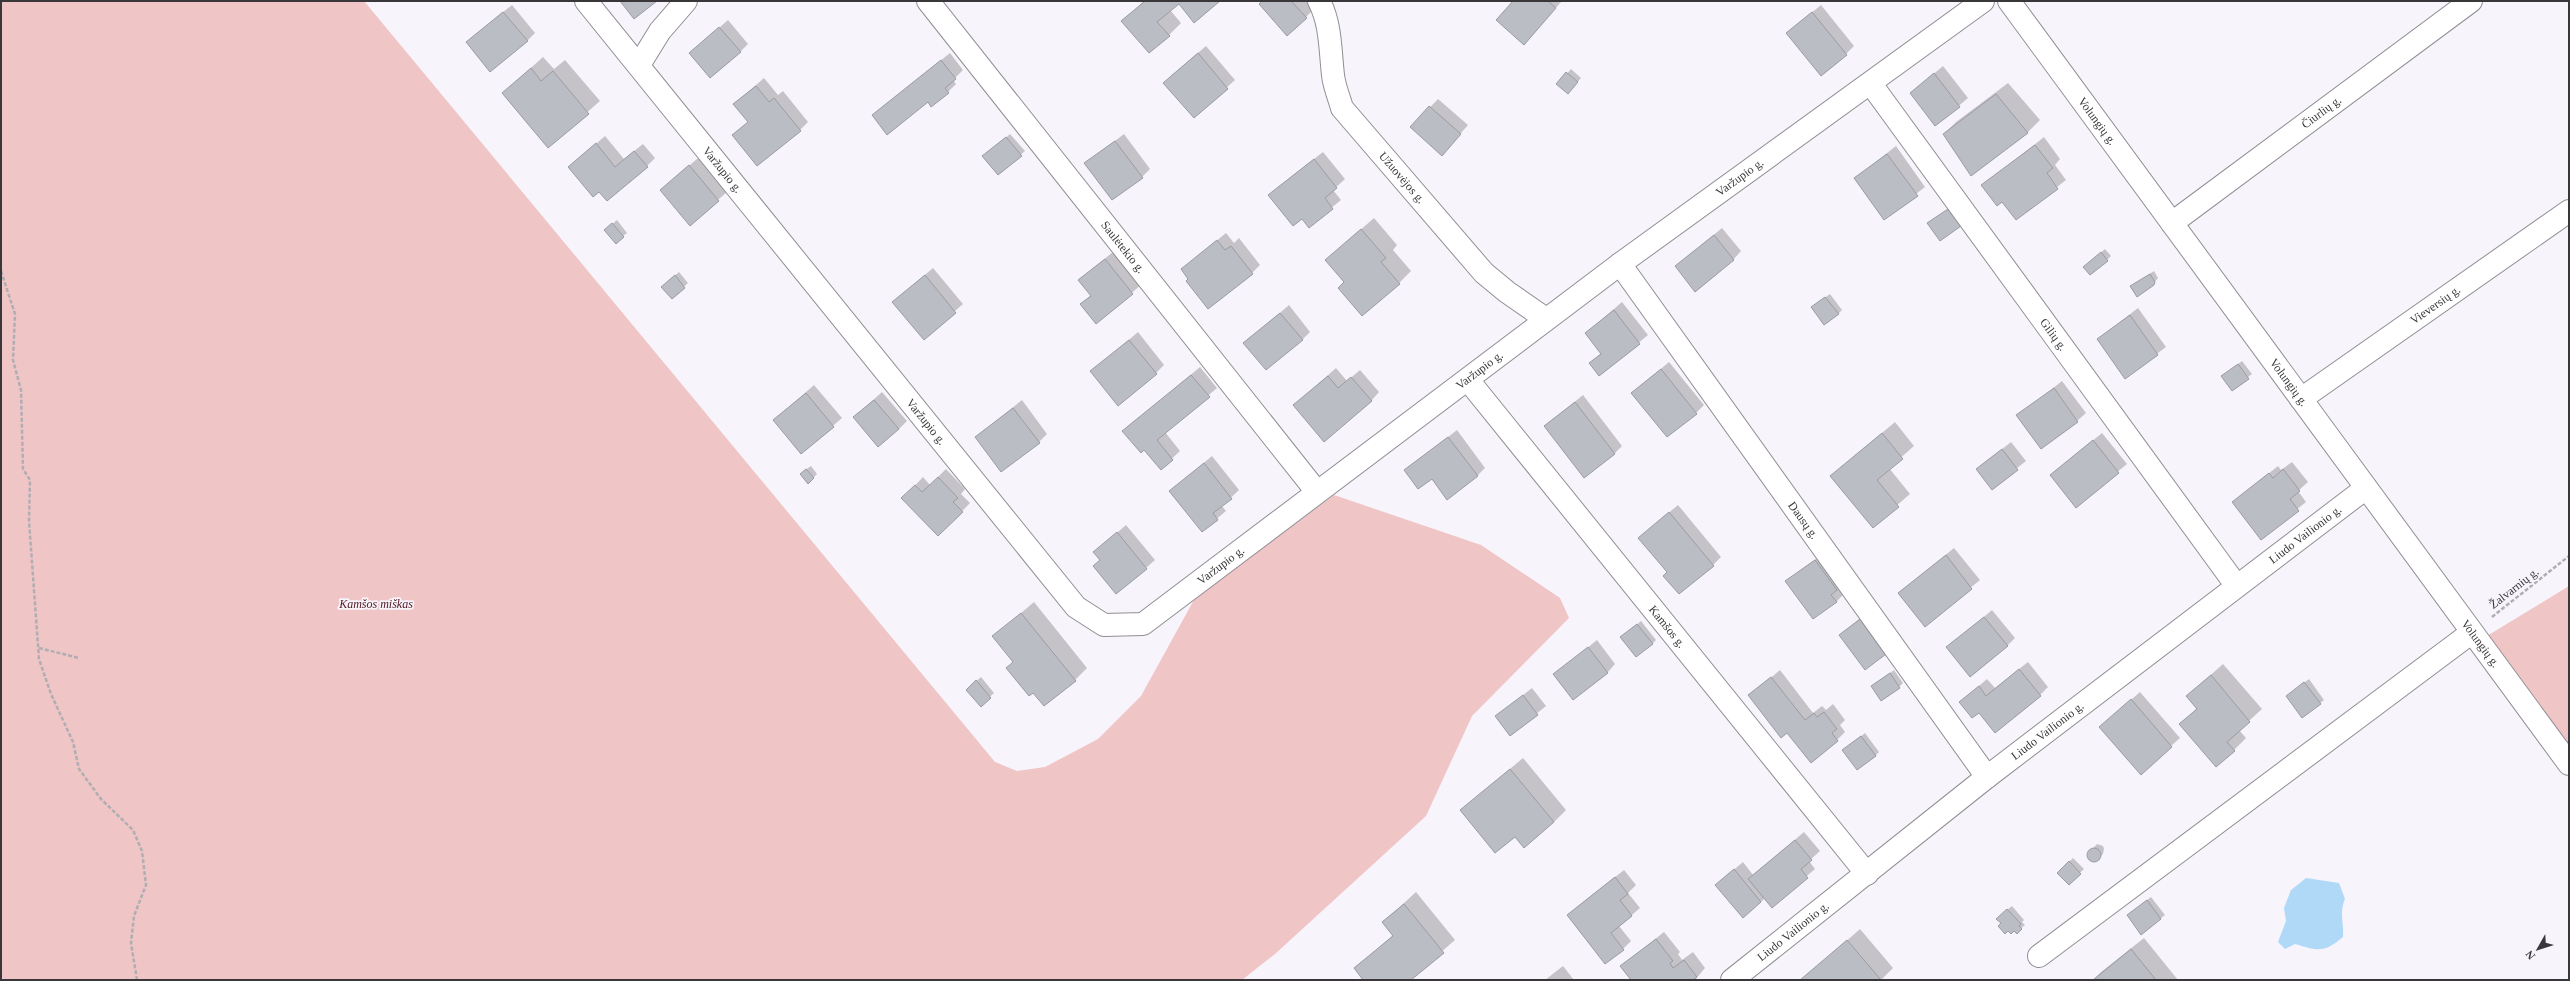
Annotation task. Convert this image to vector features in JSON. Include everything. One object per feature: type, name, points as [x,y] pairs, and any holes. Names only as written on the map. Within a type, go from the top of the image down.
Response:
[{"type":"street","name":"Varžupio g.","points":[[586,1],[1076,608],[1104,625],[1143,624],[1468,380],[1546,318],[1871,84],[1977,2]]},
{"type":"street","points":[[639,65],[660,31],[686,1]]},
{"type":"street","name":"Saulėtekio g.","points":[[928,1],[1317,492]]},
{"type":"street","name":"Užuovėjos g.","points":[[1318,1],[1324,11],[1330,36],[1333,77],[1342,108],[1484,273],[1507,292],[1546,318]]},
{"type":"street","name":"Volungių g.","points":[[2009,1],[2471,633],[2569,764]]},
{"type":"street","name":"Čiurlių g.","points":[[2172,222],[2471,1]]},
{"type":"street","name":"Gilių g.","points":[[1871,84],[2236,585]]},
{"type":"street","name":"Vieversių g.","points":[[2301,399],[2569,211]]},
{"type":"street","name":"Dausų g.","points":[[1620,264],[1987,777]]},
{"type":"street","name":"Kamšos g.","points":[[1468,380],[1867,874]]},
{"type":"street","name":"Liudo Vailionio g.","points":[[1732,980],[1987,777],[2236,585],[2366,488]]},
{"type":"street","points":[[2039,956],[2471,633]]},
{"type":"path","points":[[1,271],[15,314],[13,360],[21,390],[23,469],[30,480],[29,521],[39,659],[46,680],[73,742],[79,768],[101,799],[133,830],[142,851],[146,885],[134,916],[131,943],[137,980]]},
{"type":"path","name":"Žalvarnių g.","points":[[2471,633],[2569,556]]},
{"type":"path","points":[[39,648],[79,658]]},
{"type":"green space","name":"Kamšos miškas","points":[[1,1],[364,1],[995,762],[1017,771],[1045,767],[1098,739],[1141,696],[1195,598],[1334,495],[1481,545],[1560,598],[1569,618],[1472,716],[1426,816],[1275,954],[1242,980],[3,980],[1,975]]},
{"type":"green space","points":[[2569,586],[2569,747],[2487,636]]},
{"type":"water","points":[[2306,878],[2339,883],[2345,899],[2342,908],[2343,937],[2326,948],[2315,949],[2295,944],[2285,949],[2278,942],[2286,921],[2284,908],[2291,890]]},
{"type":"building","points":[[620,1],[657,1],[634,19]]},
{"type":"building","points":[[1145,1],[1220,1],[1194,23],[1179,4],[1157,22],[1170,36],[1149,53],[1121,21]]},
{"type":"building","points":[[1262,1],[1291,1],[1307,18],[1287,36],[1259,4]]},
{"type":"building","points":[[1513,1],[1548,1],[1556,8],[1524,45],[1496,20]]},
{"type":"building","points":[[503,12],[528,41],[490,72],[466,42]]},
{"type":"building","points":[[1812,12],[1847,55],[1821,76],[1786,33]]},
{"type":"building","points":[[719,27],[741,52],[710,78],[689,53]]},
{"type":"building","points":[[1198,53],[1228,89],[1194,118],[1163,83]]},
{"type":"building","points":[[941,60],[956,79],[945,88],[949,93],[931,107],[928,102],[887,135],[872,115]]},
{"type":"building","points":[[531,68],[541,81],[553,71],[589,114],[548,148],[502,93]]},
{"type":"building","points":[[1566,72],[1578,82],[1568,94],[1556,84]]},
{"type":"building","points":[[1934,73],[1960,107],[1935,126],[1910,93]]},
{"type":"building","points":[[756,86],[769,102],[774,98],[801,131],[757,166],[732,135],[748,122],[733,104]]},
{"type":"building","points":[[1996,94],[2028,133],[1971,176],[1943,134]]},
{"type":"building","points":[[1429,106],[1461,134],[1442,156],[1410,127]]},
{"type":"building","points":[[1006,137],[1022,156],[998,175],[982,156]]},
{"type":"building","points":[[1115,141],[1143,178],[1112,200],[1084,163]]},
{"type":"building","points":[[596,143],[615,167],[634,151],[648,167],[607,201],[599,192],[593,197],[568,167]]},
{"type":"building","points":[[2035,145],[2053,168],[2047,173],[2058,189],[2016,220],[2002,202],[1997,206],[1981,185]]},
{"type":"building","points":[[1887,154],[1918,196],[1884,220],[1854,178]]},
{"type":"building","points":[[1314,159],[1337,188],[1325,198],[1333,209],[1309,228],[1302,219],[1293,226],[1268,195]]},
{"type":"building","points":[[689,165],[719,201],[690,226],[660,190]]},
{"type":"building","points":[[1948,209],[1961,226],[1940,241],[1927,223]]},
{"type":"building","points":[[612,223],[624,237],[616,244],[604,230]]},
{"type":"building","points":[[1361,229],[1386,258],[1381,262],[1400,284],[1362,316],[1338,288],[1344,282],[1325,260]]},
{"type":"building","points":[[1714,235],[1734,260],[1695,292],[1675,266]]},
{"type":"building","points":[[1217,240],[1225,250],[1231,246],[1253,274],[1208,309],[1186,281],[1188,279],[1181,269]]},
{"type":"building","points":[[2101,252],[2108,261],[2090,275],[2083,267]]},
{"type":"building","points":[[1105,259],[1133,294],[1096,324],[1080,304],[1091,296],[1078,280]]},
{"type":"building","points":[[2150,274],[2155,282],[2154,285],[2137,297],[2130,286]]},
{"type":"building","points":[[675,275],[685,288],[672,299],[661,287]]},
{"type":"building","points":[[925,275],[956,313],[924,340],[892,302]]},
{"type":"building","points":[[1825,297],[1839,314],[1824,325],[1811,307]]},
{"type":"building","points":[[1614,310],[1640,344],[1599,376],[1589,363],[1601,354],[1585,333]]},
{"type":"building","points":[[1280,313],[1303,340],[1266,370],[1243,343]]},
{"type":"building","points":[[2130,315],[2158,355],[2125,379],[2097,339]]},
{"type":"building","points":[[1129,340],[1157,374],[1118,406],[1090,371]]},
{"type":"building","points":[[2238,364],[2249,379],[2232,391],[2221,376]]},
{"type":"building","points":[[1661,369],[1697,414],[1667,437],[1631,393]]},
{"type":"building","points":[[1191,375],[1210,397],[1157,440],[1173,460],[1161,470],[1144,450],[1141,453],[1122,431]]},
{"type":"building","points":[[1328,376],[1338,388],[1351,377],[1372,401],[1324,442],[1293,405]]},
{"type":"building","points":[[2054,388],[2078,422],[2041,449],[2016,415]]},
{"type":"building","points":[[806,393],[834,427],[801,454],[773,420]]},
{"type":"building","points":[[874,400],[899,429],[878,447],[853,417]]},
{"type":"building","points":[[1575,402],[1615,454],[1584,478],[1544,426]]},
{"type":"building","points":[[1013,408],[1040,443],[1001,472],[975,437]]},
{"type":"building","points":[[1882,433],[1903,459],[1877,480],[1899,507],[1873,528],[1830,476]]},
{"type":"building","points":[[1448,437],[1478,476],[1447,500],[1432,479],[1418,489],[1404,470]]},
{"type":"building","points":[[2093,440],[2119,473],[2076,508],[2050,475]]},
{"type":"building","points":[[2002,449],[2018,470],[1992,490],[1976,469]]},
{"type":"building","points":[[1204,463],[1232,499],[1213,513],[1218,520],[1202,532],[1169,491]]},
{"type":"building","points":[[806,469],[814,478],[808,484],[800,474]]},
{"type":"building","points":[[2283,469],[2300,491],[2290,499],[2299,511],[2261,540],[2232,502],[2269,473],[2273,478]]},
{"type":"building","points":[[938,477],[958,498],[953,502],[963,512],[938,536],[901,498],[915,485],[922,492]]},
{"type":"building","points":[[1669,512],[1714,566],[1679,594],[1663,576],[1667,572],[1638,538]]},
{"type":"building","points":[[1117,532],[1147,569],[1116,594],[1093,566],[1100,560],[1093,552]]},
{"type":"building","points":[[1946,555],[1972,589],[1925,627],[1898,593]]},
{"type":"building","points":[[1815,560],[1837,590],[1831,595],[1837,602],[1813,619],[1785,581]]},
{"type":"building","points":[[1021,613],[1076,681],[1044,706],[1033,693],[1029,696],[1006,668],[1013,662],[992,636]]},
{"type":"building","points":[[1984,617],[2008,646],[1970,677],[1946,647]]},
{"type":"building","points":[[1860,619],[1886,654],[1865,670],[1839,635]]},
{"type":"building","points":[[1637,624],[1653,644],[1636,657],[1620,637]]},
{"type":"building","points":[[1588,647],[1608,673],[1573,700],[1553,674]]},
{"type":"building","points":[[2019,669],[2041,696],[1995,733],[1979,713],[1972,718],[1959,702],[1979,686],[1986,696]]},
{"type":"building","points":[[1890,673],[1900,688],[1881,701],[1871,686]]},
{"type":"building","points":[[2211,675],[2250,722],[2227,742],[2235,751],[2216,767],[2179,724],[2197,709],[2186,696]]},
{"type":"building","points":[[1771,677],[1805,720],[1814,713],[1817,717],[1824,712],[1837,729],[1832,733],[1838,741],[1811,763],[1787,733],[1781,738],[1748,695]]},
{"type":"building","points":[[976,680],[991,698],[981,707],[966,690]]},
{"type":"building","points":[[2304,682],[2321,704],[2302,718],[2286,696]]},
{"type":"building","points":[[1523,695],[1538,715],[1510,736],[1495,716]]},
{"type":"building","points":[[2131,699],[2172,747],[2141,775],[2099,727]]},
{"type":"building","points":[[1861,736],[1876,756],[1857,770],[1842,750]]},
{"type":"building","points":[[1510,769],[1554,822],[1524,848],[1515,837],[1495,853],[1460,810]]},
{"type":"building","points":[[1795,840],[1812,860],[1801,869],[1808,878],[1772,908],[1748,879]]},
{"type":"building","points":[[2094,848],[2099,850],[2101,855],[2099,860],[2094,862],[2089,860],[2087,855],[2089,850]]},
{"type":"building","points":[[2069,861],[2081,874],[2069,885],[2057,873]]},
{"type":"building","points":[[1734,869],[1761,902],[1743,918],[1715,885]]},
{"type":"building","points":[[1615,877],[1628,894],[1620,900],[1632,916],[1611,933],[1624,950],[1605,964],[1567,915]]},
{"type":"building","points":[[2147,900],[2161,919],[2141,935],[2127,915]]},
{"type":"building","points":[[1404,904],[1444,953],[1411,980],[1363,980],[1354,968],[1393,936],[1382,922]]},
{"type":"building","points":[[2007,909],[2021,924],[2019,926],[2022,929],[2017,934],[2014,931],[2011,934],[2008,931],[2005,934],[1998,926],[2001,923],[1996,919]]},
{"type":"building","points":[[1656,939],[1673,961],[1670,963],[1673,968],[1684,960],[1697,977],[1693,980],[1631,980],[1620,966]]},
{"type":"building","points":[[1847,940],[1881,980],[1800,980]]},
{"type":"building","points":[[2131,949],[2156,980],[2093,980]]}]
